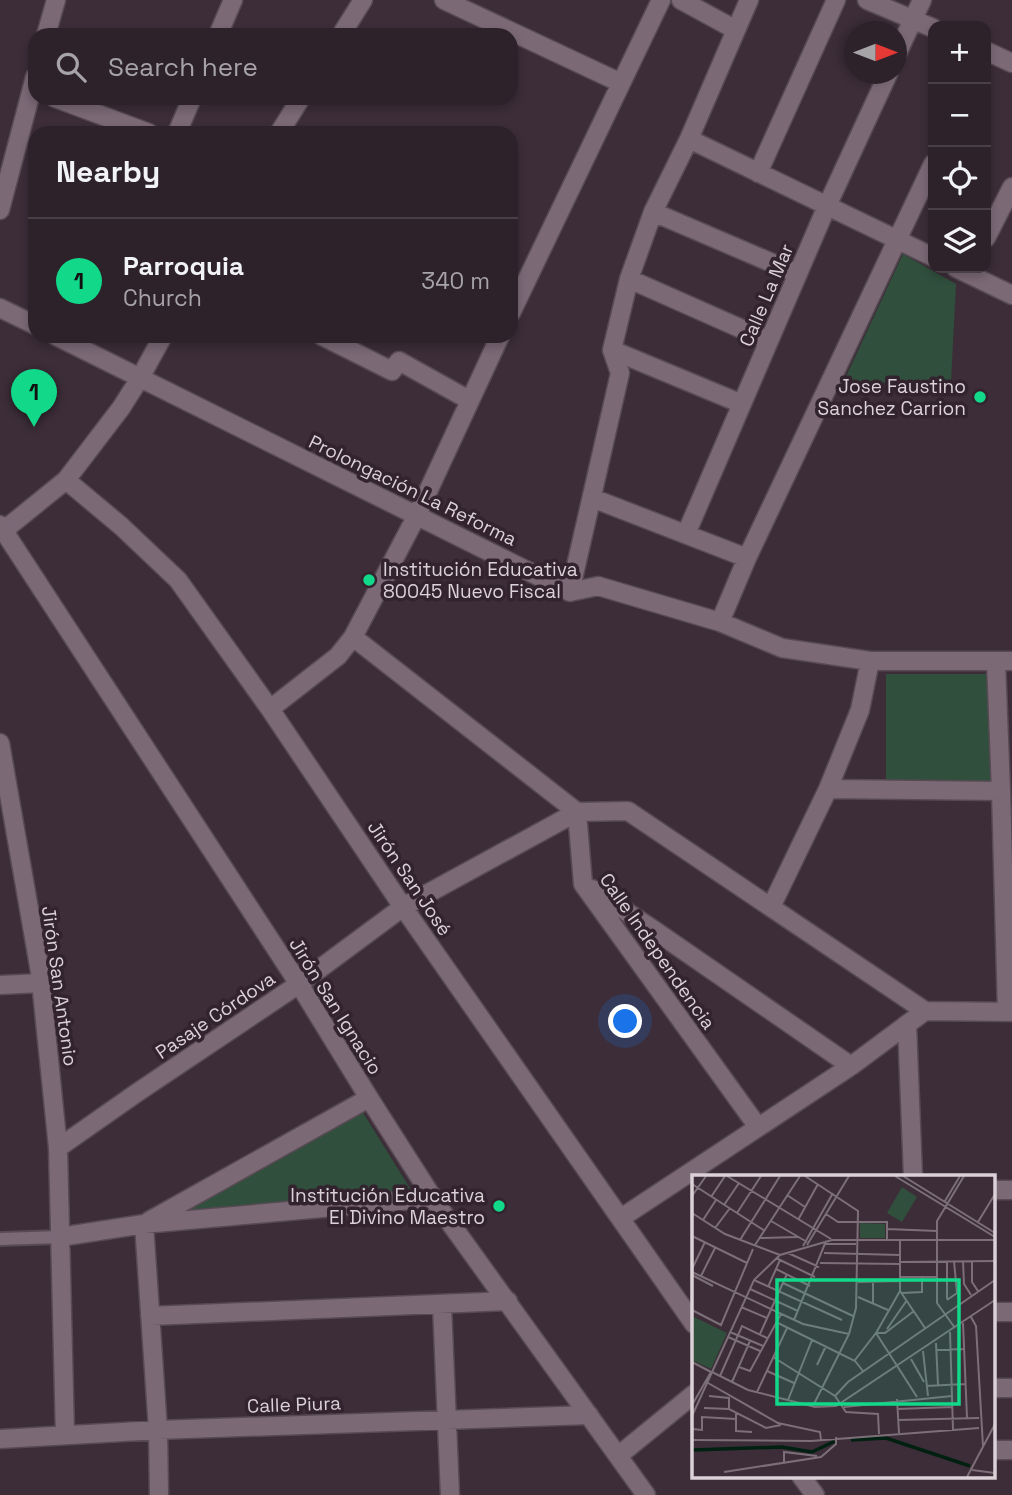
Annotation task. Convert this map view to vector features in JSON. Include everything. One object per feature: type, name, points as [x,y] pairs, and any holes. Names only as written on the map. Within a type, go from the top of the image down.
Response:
[{"type":"street","points":[[48,28],[55,0]]},
{"type":"street","points":[[221,28],[233,0]]},
{"type":"street","points":[[345,28],[363,0]]},
{"type":"street","points":[[444,0],[504,28]]},
{"type":"street","points":[[518,282],[661,0]]},
{"type":"street","points":[[681,0],[736,30]]},
{"type":"street","points":[[353,637],[577,812],[628,811],[925,1011],[1009,1012],[1001,791],[1004,661],[870,661],[782,649],[720,622],[598,586],[570,592],[620,373],[612,350],[629,279],[653,212],[689,139],[749,0]]},
{"type":"street","points":[[758,173],[836,0]]},
{"type":"street","points":[[867,0],[928,26]]},
{"type":"street","points":[[907,32],[922,0]]},
{"type":"street","points":[[518,35],[621,83]]},
{"type":"street","points":[[991,54],[1012,63]]},
{"type":"street","name":"Calle La Mar","points":[[686,534],[827,206],[883,84]]},
{"type":"street","points":[[0,210],[29,105]]},
{"type":"street","points":[[74,105],[130,126]]},
{"type":"street","points":[[180,126],[189,105]]},
{"type":"street","points":[[283,126],[297,105]]},
{"type":"street","points":[[689,139],[928,255]]},
{"type":"street","points":[[720,622],[747,558],[928,175]]},
{"type":"street","points":[[991,228],[1012,187]]},
{"type":"street","points":[[653,212],[798,274]]},
{"type":"street","points":[[971,273],[1012,295]]},
{"type":"street","points":[[629,279],[769,341]]},
{"type":"street","points":[[0,308],[28,322]]},
{"type":"street","name":"Prolongación La Reforma","points":[[70,343],[570,592]]},
{"type":"street","points":[[1,530],[66,480],[121,408],[159,343]]},
{"type":"street","points":[[336,343],[393,371],[398,361],[469,400]]},
{"type":"street","points":[[270,709],[338,656],[353,637],[417,515],[497,343]]},
{"type":"street","points":[[612,350],[742,404]]},
{"type":"street","name":"Jirón San José","points":[[66,480],[121,526],[178,580],[692,1321]]},
{"type":"street","points":[[592,498],[747,558]]},
{"type":"street","name":"Jirón San Ignacio","points":[[1,530],[299,985],[433,1198],[646,1495]]},
{"type":"street","points":[[771,907],[828,789],[860,710],[870,661]]},
{"type":"street","name":"Jirón San Antonio","points":[[0,743],[41,983],[58,1148],[65,1435]]},
{"type":"street","points":[[828,789],[1001,791]]},
{"type":"street","name":"Pasaje Córdova","points":[[58,1148],[299,985],[403,906],[577,812]]},
{"type":"street","name":"Calle Independencia","points":[[577,812],[583,884],[758,1127]]},
{"type":"street","points":[[583,884],[850,1066]]},
{"type":"street","points":[[0,985],[41,983]]},
{"type":"street","points":[[621,1219],[850,1066],[925,1011]]},
{"type":"street","points":[[907,1024],[913,1175]]},
{"type":"street","points":[[144,1224],[369,1098]]},
{"type":"street","points":[[0,1239],[60,1237],[144,1224],[433,1198]]},
{"type":"street","points":[[144,1224],[158,1430],[159,1495]]},
{"type":"street","points":[[150,1316],[508,1301]]},
{"type":"street","points":[[442,1305],[450,1495]]},
{"type":"street","points":[[618,1456],[692,1396]]},
{"type":"street","name":"Calle Piura","points":[[0,1439],[158,1430],[589,1415]]},
{"type":"street","points":[[806,1478],[815,1495]]},
{"type":"green space","points":[[903,254],[928,268],[928,273],[937,273],[956,284],[951,382],[843,383]]},
{"type":"green space","points":[[886,674],[990,674],[990,782],[886,781]]},
{"type":"green space","points":[[362,1111],[413,1193],[159,1219]]},
{"type":"place","name":"Jose Faustino Sanchez Carrion","points":[[980,397]]},
{"type":"place","name":"Parroquia","points":[[34,427]]},
{"type":"place","name":"Institución Educativa 80045 Nuevo Fiscal","points":[[369,580]]},
{"type":"place","name":"Institución Educativa El Divino Maestro","points":[[499,1206]]}]
